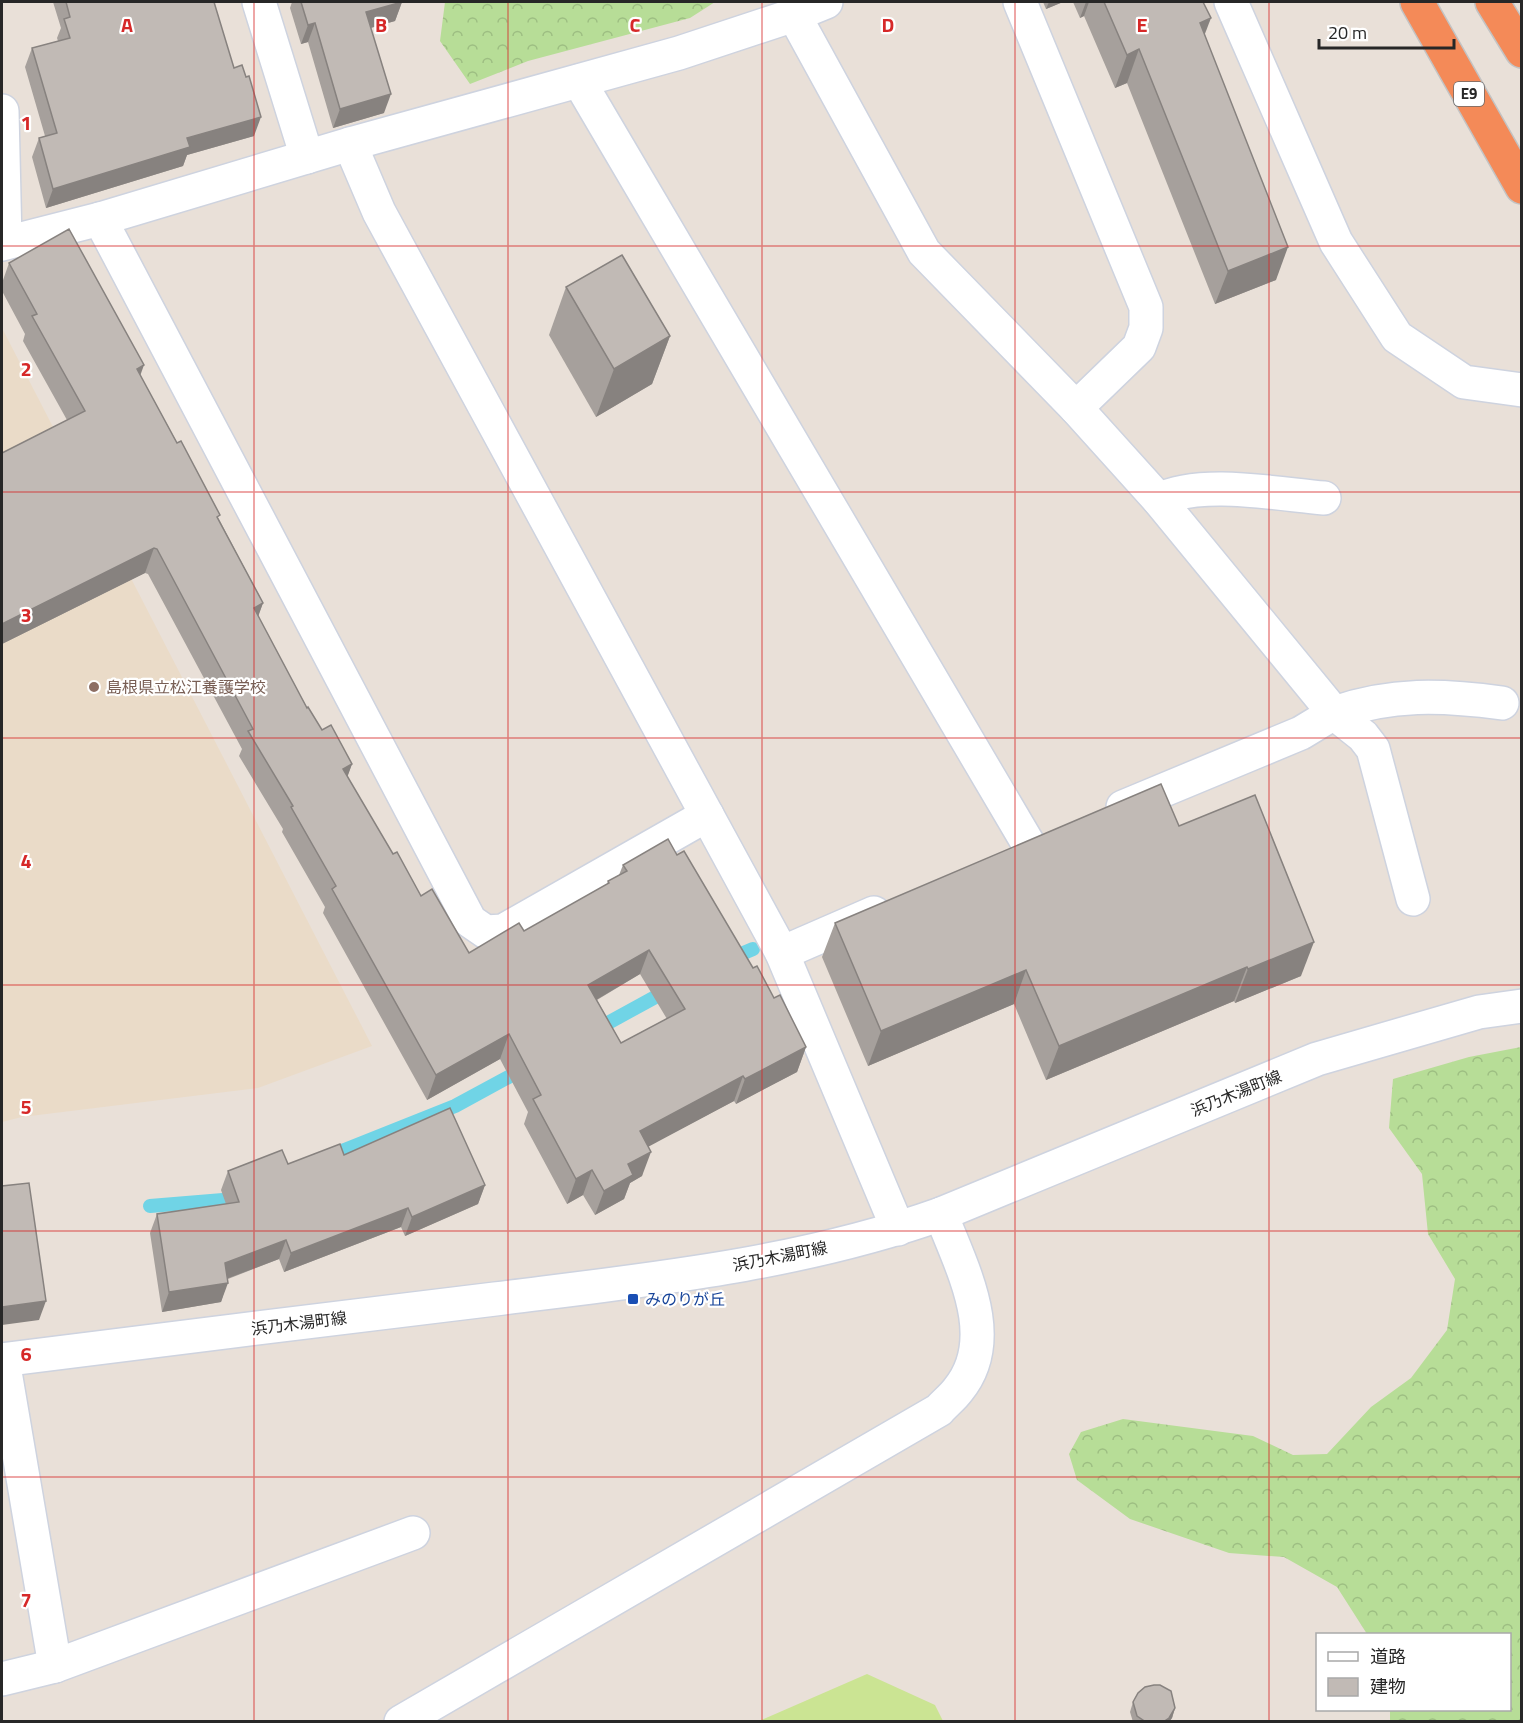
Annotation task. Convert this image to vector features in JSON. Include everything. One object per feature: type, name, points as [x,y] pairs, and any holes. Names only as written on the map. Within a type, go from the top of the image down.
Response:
[{"type":"highway","name":"E9","points":[[1417,2],[1521,188]]},
{"type":"highway","points":[[1492,2],[1521,51]]},
{"type":"street","points":[[259,2],[307,157]]},
{"type":"street","points":[[2,111],[3,243],[100,219],[350,144],[679,53],[826,2]]},
{"type":"street","points":[[1020,2],[1146,307],[1146,328],[1139,347],[1076,408]]},
{"type":"street","points":[[1231,2],[1336,242],[1397,337],[1464,382],[1521,390]]},
{"type":"street","points":[[794,15],[924,252],[1076,408],[1159,500],[1334,713],[1364,736],[1372,749],[1413,899]]},
{"type":"street","points":[[579,81],[1040,841],[997,859]]},
{"type":"street","points":[[350,144],[384,223],[782,952],[898,1229]]},
{"type":"street","points":[[100,219],[470,921],[486,932],[503,931],[706,815]]},
{"type":"street","points":[[1159,500],[1182,491],[1215,489],[1324,498]]},
{"type":"street","points":[[1095,818],[1301,733],[1334,713],[1362,703],[1405,697],[1453,696],[1502,703]]},
{"type":"street","points":[[782,952],[900,901]]},
{"type":"street","name":"浜乃木湯町線","points":[[2,1360],[616,1284],[780,1259],[898,1229],[941,1214],[1317,1059],[1479,1012],[1521,1006]]},
{"type":"street","points":[[401,1722],[939,1410],[959,1389],[969,1371],[976,1351],[977,1325],[973,1299],[941,1214]]},
{"type":"street","points":[[2,1360],[55,1666]]},
{"type":"street","points":[[2,1679],[55,1666],[413,1533]]},
{"type":"shaded area","name":"島根県立松江養護学校","points":[[2,328],[372,1046],[258,1088],[22,1117],[2,1122]]},
{"type":"green space","points":[[445,2],[715,2],[690,18],[528,61],[470,84],[440,41]]},
{"type":"green space","points":[[1521,1047],[1521,1721],[1390,1721],[1390,1711],[1511,1711],[1511,1633],[1366,1633],[1337,1587],[1284,1557],[1229,1553],[1130,1519],[1077,1480],[1069,1454],[1081,1432],[1123,1419],[1253,1436],[1293,1455],[1327,1454],[1371,1407],[1411,1378],[1447,1330],[1455,1279],[1428,1234],[1422,1174],[1389,1128],[1393,1079],[1469,1057]]},
{"type":"green space","points":[[867,1674],[935,1705],[943,1721],[759,1721]]},
{"type":"building","points":[[66,2],[214,2],[234,68],[242,65],[246,77],[249,76],[261,117],[187,138],[190,147],[53,189],[39,138],[57,133],[32,48],[70,38],[64,19],[70,17]]},
{"type":"building","points":[[301,2],[402,2],[366,12],[391,94],[340,109],[315,23],[308,25]]},
{"type":"building","points":[[1104,2],[1203,2],[1211,18],[1200,23],[1288,247],[1228,271],[1139,49],[1127,55]]},
{"type":"building","points":[[69,229],[144,365],[137,369],[177,443],[181,441],[220,515],[217,517],[263,603],[254,608],[307,708],[322,730],[331,725],[352,764],[343,769],[393,854],[397,852],[421,896],[432,889],[469,953],[519,923],[524,931],[609,883],[608,881],[627,871],[623,865],[668,839],[677,855],[684,851],[753,968],[757,966],[774,998],[780,995],[806,1047],[745,1079],[743,1076],[640,1131],[651,1152],[628,1164],[633,1175],[604,1191],[592,1170],[576,1179],[533,1099],[541,1095],[509,1034],[436,1075],[332,889],[336,886],[291,807],[293,806],[248,731],[253,729],[157,549],[154,548],[2,624],[2,453],[85,411],[32,316],[37,314],[9,263]],"holes":[[[649,950],[685,1009],[621,1043],[588,985]]]},
{"type":"building","points":[[622,255],[670,336],[614,369],[566,287]]},
{"type":"building","points":[[1161,784],[1179,826],[1255,795],[1314,942],[1248,969],[1247,967],[1059,1046],[1026,970],[881,1031],[835,923]]},
{"type":"building","points":[[450,1108],[485,1185],[412,1217],[408,1208],[291,1253],[286,1240],[225,1263],[228,1283],[169,1292],[157,1214],[239,1202],[228,1171],[282,1150],[288,1164],[340,1144],[344,1155]]},
{"type":"building","points":[[29,1183],[46,1301],[2,1307],[2,1186]]},
{"type":"building","points":[[1160,1685],[1171,1691],[1175,1708],[1169,1718],[1163,1722],[1146,1722],[1137,1716],[1133,1702],[1145,1687]]},
{"type":"waterway","points":[[727,960],[753,949]]},
{"type":"waterway","points":[[595,1030],[670,989]]},
{"type":"waterway","points":[[327,1157],[455,1106],[525,1068]]},
{"type":"waterway","points":[[150,1206],[223,1200]]},
{"type":"place","name":"島根県立松江養護学校","points":[[94,687]]},
{"type":"place","name":"みのりが丘","points":[[633,1299]]}]
